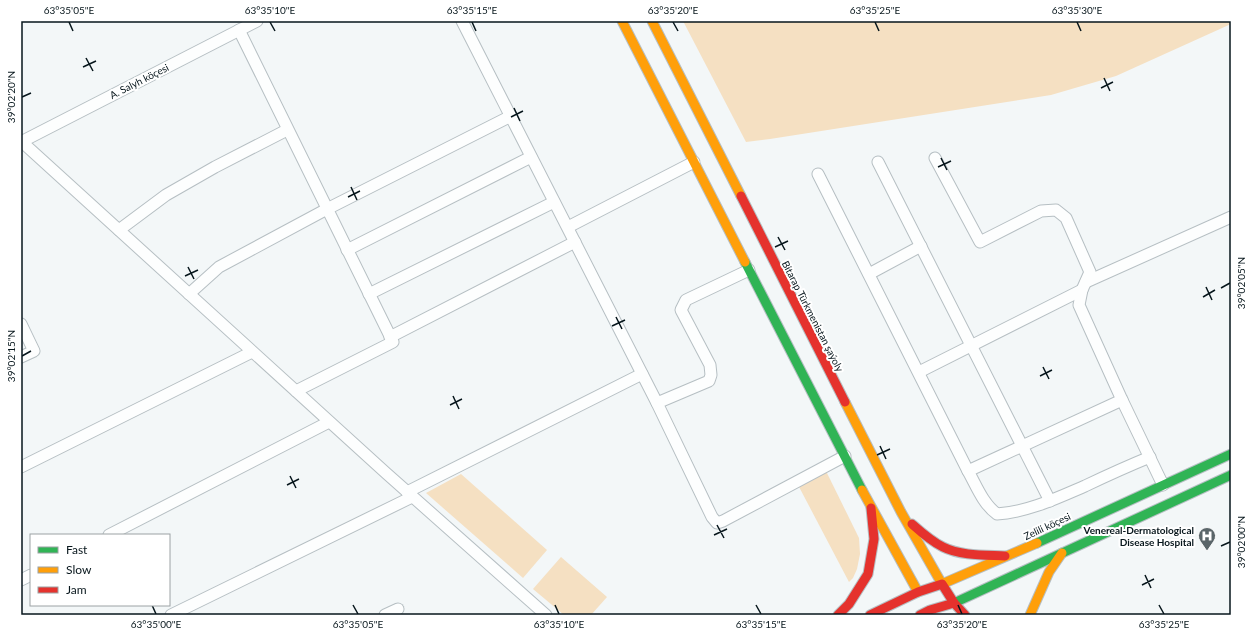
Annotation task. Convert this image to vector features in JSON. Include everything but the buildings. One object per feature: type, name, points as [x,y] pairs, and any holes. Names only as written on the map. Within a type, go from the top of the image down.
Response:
[{"type":"main road","points":[[622,21],[871,508],[926,604]]},
{"type":"main road","name":"Bitarap Türkmenistan şaýoly","points":[[652,21],[900,512],[942,584],[954,603],[965,615]]},
{"type":"main road","name":"Zelili köçesi","points":[[920,615],[926,604],[942,584],[1008,556],[1231,454]]},
{"type":"main road","name":"Zelili köçesi","points":[[870,615],[926,604],[954,603],[1231,475]]},
{"type":"main road","points":[[838,615],[849,604],[868,574],[874,539],[871,508]]},
{"type":"main road","points":[[900,512],[924,535],[947,548],[984,555],[1008,556]]},
{"type":"main road","points":[[1030,615],[1049,572],[1062,553]]},
{"type":"street","name":"A. Salyh köçesi","points":[[21,142],[257,21]]},
{"type":"street","points":[[462,21],[568,227],[712,517],[717,522],[722,521],[844,456]]},
{"type":"street","points":[[238,30],[393,342],[296,391]]},
{"type":"street","points":[[189,294],[219,267],[327,209],[511,116]]},
{"type":"street","points":[[119,230],[166,195],[215,167],[287,130]]},
{"type":"street","points":[[21,142],[329,422],[546,615]]},
{"type":"street","points":[[347,250],[531,157]]},
{"type":"street","points":[[935,158],[980,242],[1041,211],[1056,210],[1066,218],[1090,272],[1084,286],[1079,305],[1122,400],[1163,484]]},
{"type":"street","points":[[568,227],[694,162]]},
{"type":"street","points":[[878,162],[1050,501]]},
{"type":"street","points":[[818,174],[968,470],[987,504],[997,514],[1019,511],[1050,501],[1150,457]]},
{"type":"street","points":[[369,294],[554,202]]},
{"type":"street","points":[[919,372],[1084,286],[1231,217]]},
{"type":"street","points":[[390,337],[575,242]]},
{"type":"street","points":[[870,274],[921,246]]},
{"type":"street","points":[[657,404],[709,381],[711,375],[710,365],[681,310],[686,300],[749,270]]},
{"type":"street","points":[[21,324],[34,351],[21,358]]},
{"type":"street","points":[[21,467],[252,352]]},
{"type":"street","points":[[171,615],[642,374]]},
{"type":"street","points":[[968,470],[1122,400]]},
{"type":"street","points":[[111,534],[329,422]]},
{"type":"street","points":[[21,580],[30,576]]},
{"type":"street","points":[[385,615],[398,609]]},
{"type":"shaded area","points":[[683,21],[1231,21],[1231,24],[1116,76],[1051,95],[746,142]]},
{"type":"shaded area","points":[[825,469],[859,538],[860,554],[857,569],[853,578],[849,582],[797,483]]},
{"type":"shaded area","points":[[461,474],[547,550],[523,578],[426,493]]},
{"type":"shaded area","points":[[561,557],[607,597],[591,615],[564,615],[533,589]]},
{"type":"traffic: fast","points":[[745,262],[862,490]]},
{"type":"traffic: fast","points":[[1037,543],[1231,454]]},
{"type":"traffic: fast","points":[[954,603],[1231,475]]},
{"type":"traffic: slow","points":[[622,21],[745,262]]},
{"type":"traffic: slow","points":[[652,21],[741,196]]},
{"type":"traffic: slow","points":[[845,402],[901,512],[942,584],[1037,543]]},
{"type":"traffic: slow","points":[[862,490],[918,592]]},
{"type":"traffic: slow","points":[[1030,615],[1049,572],[1062,553]]},
{"type":"traffic: jam","points":[[741,196],[845,402]]},
{"type":"traffic: jam","points":[[838,615],[849,604],[868,574],[874,539],[871,508]]},
{"type":"traffic: jam","points":[[912,524],[934,542],[950,550],[973,554],[1005,556]]},
{"type":"traffic: jam","points":[[870,615],[918,592],[942,584],[954,603],[965,615]]},
{"type":"traffic: jam","points":[[920,615],[930,610],[954,603]]},
{"type":"place","name":"Venereal-Dermatological Disease Hospital","points":[[1207,551]]}]
